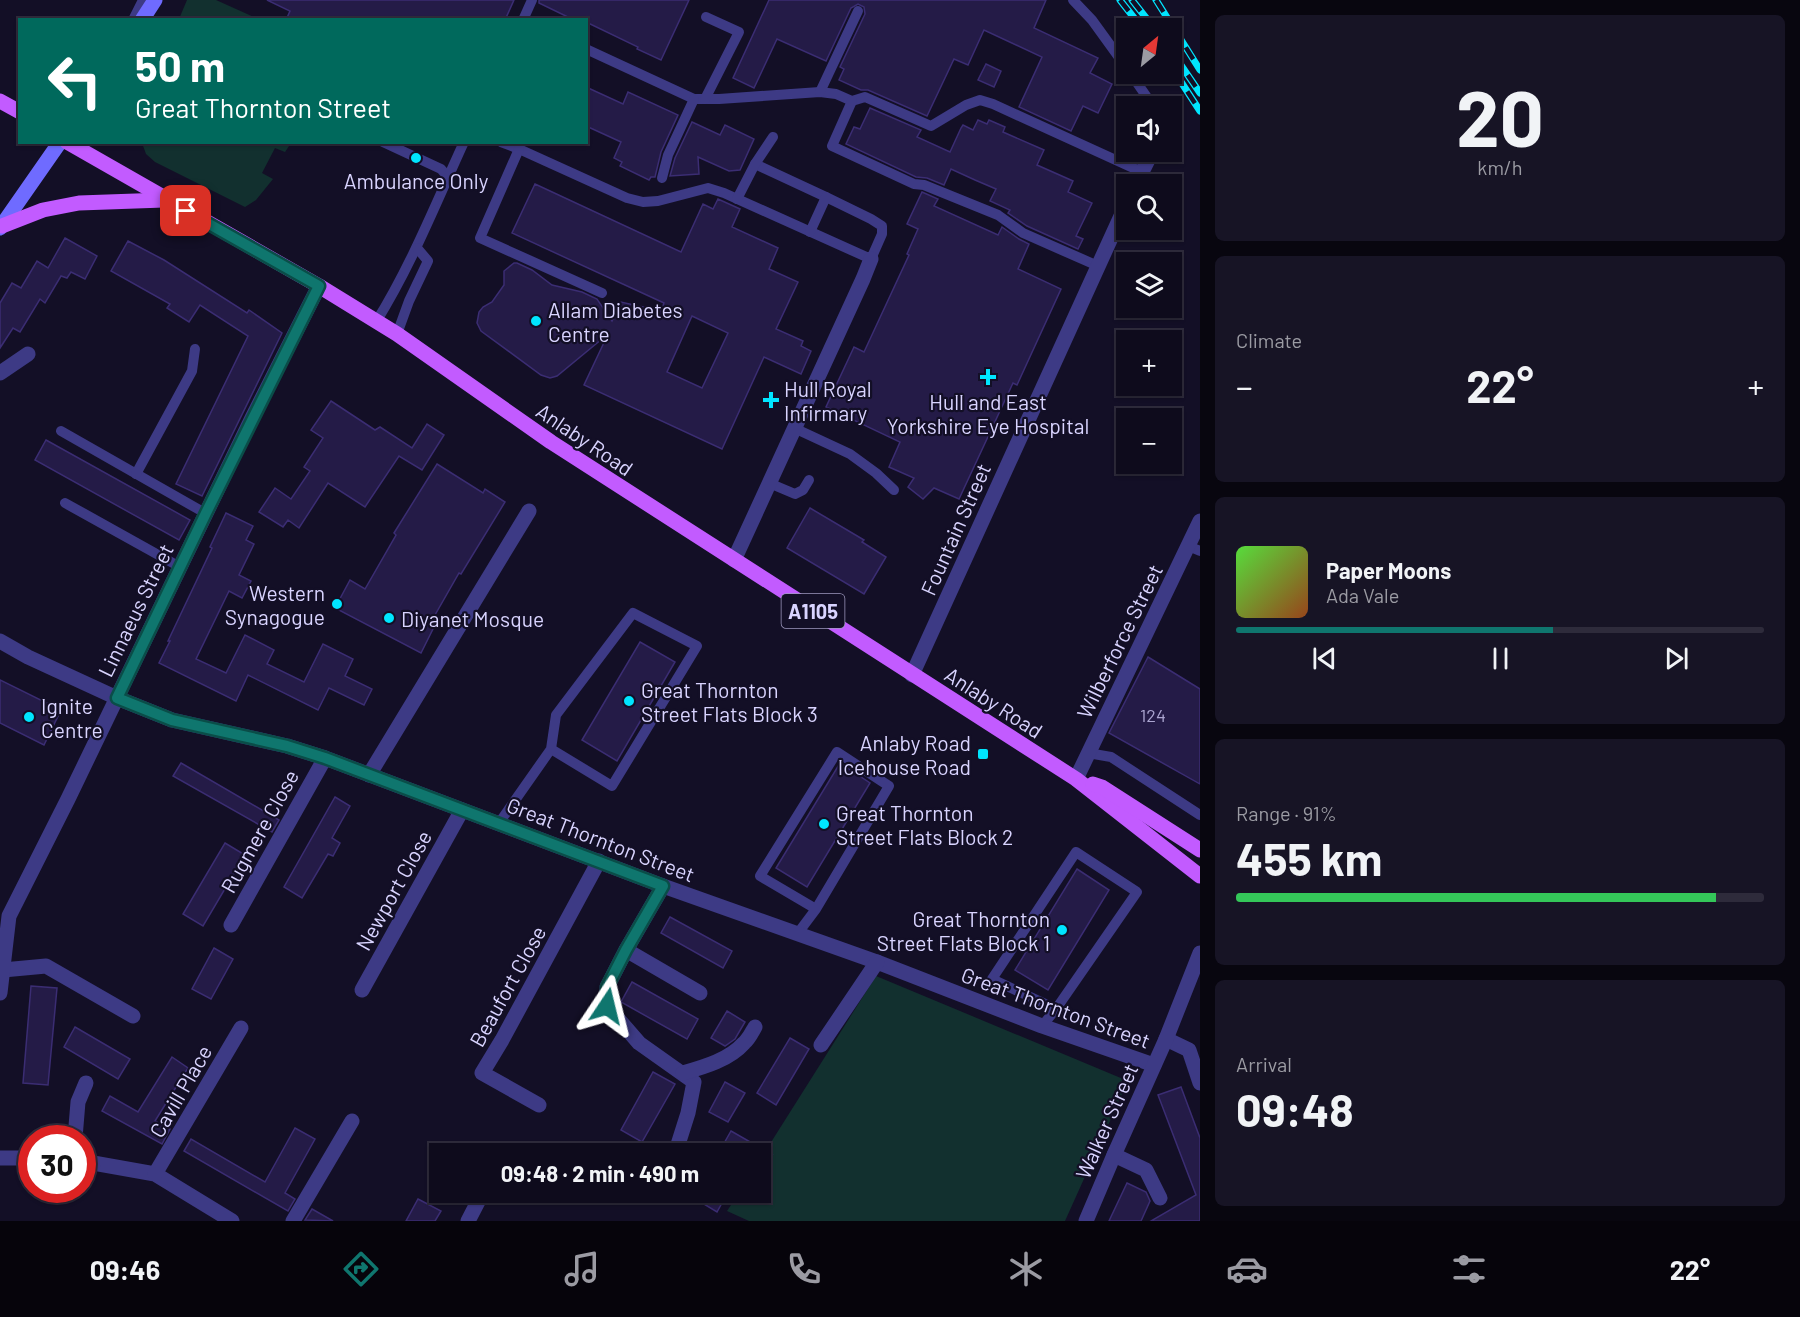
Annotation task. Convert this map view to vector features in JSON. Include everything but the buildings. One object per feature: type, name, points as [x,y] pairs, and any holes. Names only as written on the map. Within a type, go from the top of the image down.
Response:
[{"type":"main road","points":[[0,101],[18,111]]},
{"type":"main road","name":"Anlaby Road","points":[[70,144],[319,286],[396,334],[551,442],[1076,779],[1200,876]]},
{"type":"main road","points":[[1,227],[43,210],[79,203],[167,200]]},
{"type":"main road","name":"Anlaby Road","points":[[1076,779],[1102,787],[1200,850]]},
{"type":"street","points":[[143,18],[155,0]]},
{"type":"street","points":[[1,227],[59,144]]},
{"type":"street","name":"Fountain Street","points":[[912,675],[1098,266],[1116,234]]},
{"type":"street","points":[[734,560],[871,259]]},
{"type":"street","name":"Linnaeus Street","points":[[0,993],[3,970],[4,914],[117,698],[319,286]]},
{"type":"street","points":[[0,373],[28,354]]},
{"type":"street","points":[[369,775],[529,511]]},
{"type":"street","name":"Wilberforce Street","points":[[1076,779],[1194,548],[1200,521]]},
{"type":"street","name":"Great Thornton Street","points":[[0,641],[28,657],[117,698],[172,720],[287,746],[325,758],[663,886],[798,933],[1042,1026],[1154,1065]]},
{"type":"street","name":"Rugmere Close","points":[[231,925],[325,758]]},
{"type":"street","name":"Newport Close","points":[[362,990],[462,810]]},
{"type":"street","name":"Beaufort Close","points":[[539,1105],[482,1073],[599,861]]},
{"type":"street","points":[[663,886],[607,987],[607,1006],[639,1043],[694,1082],[688,1113],[678,1143]]},
{"type":"street","points":[[626,950],[700,993]]},
{"type":"street","name":"Walker Street","points":[[1086,1221],[1166,1039],[1200,953]]},
{"type":"street","points":[[821,1045],[877,962]]},
{"type":"street","points":[[3,970],[46,966],[133,1016]]},
{"type":"street","points":[[683,1073],[734,1053],[746,1042],[755,1027]]},
{"type":"street","name":"Cavill Place","points":[[155,1174],[241,1028]]},
{"type":"street","points":[[1166,1039],[1189,1050],[1200,1083]]},
{"type":"street","points":[[76,1125],[78,1102],[87,1083]]},
{"type":"street","points":[[293,1221],[352,1121]]},
{"type":"street","points":[[1114,1155],[1146,1170],[1160,1198]]},
{"type":"street","points":[[0,1158],[18,1158]]},
{"type":"street","points":[[96,1163],[155,1174],[232,1221]]},
{"type":"street","points":[[468,1221],[477,1203]]},
{"type":"lane","points":[[134,18],[143,0]]},
{"type":"lane","points":[[524,18],[532,0]]},
{"type":"lane","points":[[1073,0],[1092,20],[1116,53]]},
{"type":"lane","points":[[820,92],[858,10]]},
{"type":"lane","points":[[662,178],[668,155],[739,32],[706,17]]},
{"type":"lane","points":[[588,50],[700,99],[836,93],[852,101],[865,97],[931,126],[966,105],[980,100],[1131,174]]},
{"type":"lane","points":[[852,101],[832,146],[914,184],[924,185],[998,214],[1023,232],[1098,266]]},
{"type":"lane","points":[[737,199],[755,164],[773,137]]},
{"type":"lane","points":[[387,144],[441,169],[448,177]]},
{"type":"lane","points":[[376,322],[394,294],[417,248],[463,144]]},
{"type":"lane","points":[[506,144],[627,198],[643,202],[658,201],[708,188],[724,193],[871,259],[882,234],[882,226],[755,164]]},
{"type":"lane","points":[[519,149],[480,238],[602,293]]},
{"type":"lane","points":[[810,232],[826,197]]},
{"type":"lane","points":[[396,334],[428,261],[417,248]]},
{"type":"lane","points":[[136,474],[192,371],[195,349]]},
{"type":"lane","points":[[794,428],[850,454],[894,490]]},
{"type":"lane","points":[[61,431],[206,513]]},
{"type":"lane","points":[[769,483],[795,494],[803,490],[809,480]]},
{"type":"lane","points":[[65,503],[180,567]]},
{"type":"lane","points":[[499,823],[551,748],[556,715],[633,613],[698,646],[612,786],[551,748]]},
{"type":"lane","points":[[798,933],[816,909],[889,786],[837,752],[760,876],[816,909]]},
{"type":"lane","points":[[1088,753],[1111,757],[1200,815]]},
{"type":"lane","points":[[1042,1026],[1056,1009],[1137,892],[1076,852],[992,979],[1056,1009]]},
{"type":"green space","points":[[187,0],[216,0],[256,18],[179,18]]},
{"type":"green space","points":[[143,144],[290,144],[285,152],[275,148],[262,173],[273,179],[256,200],[245,207],[155,162],[146,154]]},
{"type":"green space","points":[[876,976],[1128,1081],[1065,1221],[749,1221],[727,1211],[732,1203],[771,1203],[770,1143]]},
{"type":"railway","points":[[1120,0],[1134,18]]},
{"type":"railway","points":[[1132,0],[1146,18]]},
{"type":"railway","points":[[1156,0],[1200,70]]},
{"type":"railway","points":[[1182,67],[1200,93]]},
{"type":"railway","points":[[1182,83],[1200,111]]},
{"type":"place","name":"Ambulance Only","points":[[416,158]]},
{"type":"place","name":"Allam Diabetes Centre","points":[[536,321]]},
{"type":"place","name":"Hull and East Yorkshire Eye Hospital","points":[[988,377]]},
{"type":"place","name":"Hull Royal Infirmary","points":[[771,400]]},
{"type":"place","name":"Western Synagogue","points":[[337,604]]},
{"type":"place","name":"Diyanet Mosque","points":[[389,618]]},
{"type":"place","name":"Great Thornton Street Flats Block 3","points":[[629,701]]},
{"type":"place","name":"Ignite Centre","points":[[29,717]]},
{"type":"place","name":"Anlaby Road Icehouse Road","points":[[983,754]]},
{"type":"place","name":"Great Thornton Street Flats Block 2","points":[[824,824]]},
{"type":"place","name":"Great Thornton Street Flats Block 1","points":[[1062,930]]},
{"type":"route","points":[[186,211],[319,286],[117,698],[172,720],[287,746],[325,758],[663,886],[607,987],[607,1006]]}]
